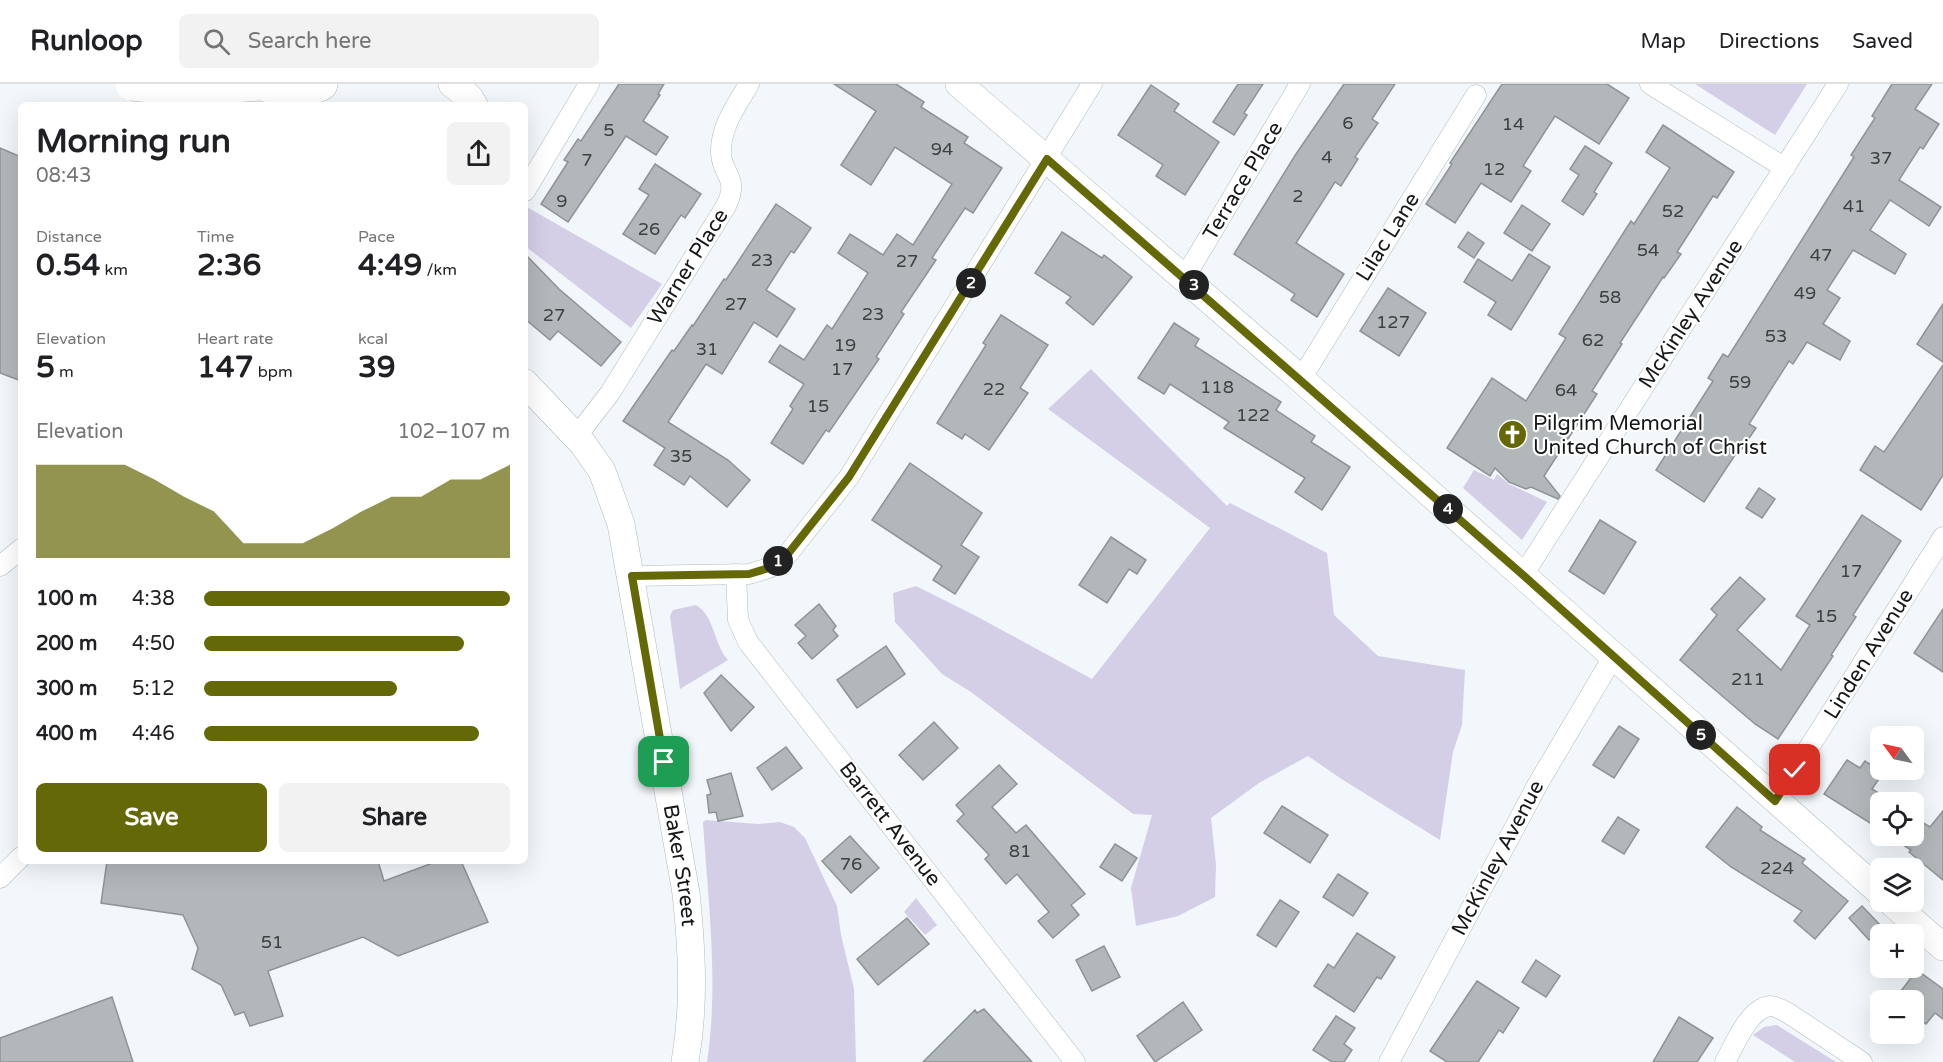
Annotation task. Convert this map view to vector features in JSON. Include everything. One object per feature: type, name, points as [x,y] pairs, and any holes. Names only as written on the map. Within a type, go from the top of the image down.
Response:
[{"type":"highway","points":[[132,84],[157,87],[224,88],[259,84],[297,93],[321,84]]},
{"type":"main road","points":[[452,84],[472,102]]},
{"type":"main road","points":[[959,84],[1185,277],[1870,883]]},
{"type":"main road","name":"Baker Street","points":[[528,386],[576,437],[602,471],[621,524],[624,547],[632,576],[686,893],[692,945],[692,993],[690,1036],[685,1062]]},
{"type":"main road","points":[[1903,912],[1943,947]]},
{"type":"street","points":[[202,102],[203,84]]},
{"type":"street","points":[[528,186],[590,84]]},
{"type":"street","name":"Warner Place","points":[[576,437],[609,393],[726,206],[732,192],[732,184],[721,158],[722,137],[728,120],[749,84]]},
{"type":"street","points":[[632,576],[749,574],[769,568],[787,555],[849,477],[1092,84]]},
{"type":"street","name":"Terrace Place","points":[[1185,277],[1300,84]]},
{"type":"street","points":[[1650,84],[1785,168]]},
{"type":"street","name":"McKinley Avenue","points":[[1523,575],[1838,84]]},
{"type":"street","name":"Lilac Lane","points":[[1301,380],[1476,94]]},
{"type":"street","name":"Linden Avenue","points":[[1775,801],[1943,537]]},
{"type":"street","points":[[0,566],[18,551]]},
{"type":"street","name":"Barrett Avenue","points":[[736,574],[738,620],[748,642],[1075,1062]]},
{"type":"street","name":"McKinley Avenue","points":[[1389,1062],[1539,782],[1612,657]]},
{"type":"street","points":[[0,878],[18,860]]},
{"type":"street","points":[[1725,1062],[1749,1021],[1758,1011],[1770,1006],[1788,1013],[1862,1062]]},
{"type":"shaded area","points":[[1695,84],[1807,84],[1775,135]]},
{"type":"shaded area","points":[[528,208],[662,284],[631,328],[528,248]]},
{"type":"shaded area","points":[[1091,369],[1227,506],[1230,503],[1327,553],[1334,615],[1378,656],[1465,670],[1462,725],[1453,752],[1440,840],[1308,756],[1259,783],[1211,818],[1216,865],[1215,897],[1178,916],[1136,926],[1131,888],[1152,815],[1133,814],[971,692],[942,674],[895,622],[893,593],[916,586],[1092,679],[1210,528],[1048,409]]},
{"type":"shaded area","points":[[1474,470],[1494,480],[1497,474],[1509,484],[1547,502],[1522,540],[1463,488]]},
{"type":"shaded area","points":[[696,605],[707,616],[719,646],[728,660],[680,689],[670,616],[673,610]]},
{"type":"shaded area","points":[[706,820],[758,824],[780,822],[794,827],[805,838],[837,906],[841,935],[854,989],[856,1062],[707,1062],[712,972],[703,822]]},
{"type":"shaded area","points":[[916,898],[937,925],[925,935],[904,912]]},
{"type":"shaded area","points":[[1777,1025],[1836,1062],[1795,1062],[1753,1035],[1764,1027]]},
{"type":"building","points":[[619,84],[664,84],[658,94],[660,95],[643,121],[668,137],[656,155],[626,136],[568,222],[541,204],[568,162],[564,160],[578,139],[581,141]]},
{"type":"building","points":[[834,84],[896,84],[924,102],[921,107],[968,137],[964,143],[1002,168],[973,213],[965,208],[932,258],[936,260],[901,312],[904,314],[876,357],[879,359],[829,432],[826,430],[803,464],[771,443],[793,409],[790,406],[804,384],[769,362],[780,345],[804,360],[827,325],[832,329],[868,273],[838,253],[850,234],[883,255],[897,234],[913,245],[952,184],[895,147],[871,185],[841,165],[876,111]]},
{"type":"building","points":[[1238,84],[1263,84],[1244,113],[1247,115],[1234,135],[1213,122]]},
{"type":"building","points":[[1344,84],[1395,84],[1372,119],[1378,123],[1355,157],[1358,159],[1341,186],[1335,182],[1296,243],[1344,274],[1317,317],[1291,300],[1295,294],[1234,254],[1296,154]]},
{"type":"building","points":[[1502,84],[1607,84],[1629,98],[1599,144],[1555,116],[1523,166],[1531,171],[1511,202],[1481,183],[1455,223],[1426,204]]},
{"type":"building","points":[[1892,84],[1932,84],[1915,109],[1939,124],[1923,149],[1920,147],[1899,180],[1941,207],[1929,226],[1890,200],[1870,230],[1906,254],[1895,274],[1853,250],[1827,290],[1840,298],[1823,324],[1850,341],[1840,360],[1807,342],[1793,364],[1789,361],[1749,424],[1756,428],[1704,502],[1656,470],[1713,381],[1708,378],[1723,354],[1728,357],[1854,157],[1851,155],[1875,118],[1872,116]]},
{"type":"building","points":[[1151,85],[1179,104],[1174,111],[1219,142],[1185,195],[1156,176],[1163,165],[1118,135]]},
{"type":"building","points":[[1663,125],[1734,172],[1717,198],[1713,196],[1677,252],[1681,254],[1663,277],[1620,343],[1622,344],[1592,391],[1597,394],[1544,476],[1560,496],[1558,499],[1531,487],[1526,489],[1509,482],[1495,468],[1490,476],[1447,448],[1492,378],[1526,401],[1566,338],[1559,334],[1631,221],[1634,224],[1670,168],[1646,152]]},
{"type":"building","points":[[1585,146],[1612,163],[1594,192],[1597,194],[1583,215],[1562,201],[1579,175],[1570,169]]},
{"type":"building","points":[[0,148],[18,156],[18,380],[0,373]]},
{"type":"building","points":[[655,164],[701,194],[685,218],[681,215],[655,254],[623,234],[649,195],[639,189]]},
{"type":"building","points":[[776,204],[811,228],[794,253],[791,251],[766,290],[795,309],[777,337],[754,322],[722,374],[706,364],[668,422],[728,460],[750,480],[727,507],[690,476],[684,485],[654,465],[665,448],[623,421],[672,350],[674,351],[693,326],[724,279],[726,280]]},
{"type":"building","points":[[1522,205],[1550,224],[1532,251],[1504,233]]},
{"type":"building","points":[[1062,232],[1102,258],[1104,255],[1132,277],[1093,325],[1066,303],[1071,297],[1035,273]]},
{"type":"building","points":[[1468,232],[1484,243],[1474,258],[1458,247]]},
{"type":"building","points":[[1529,254],[1550,267],[1511,330],[1488,315],[1496,302],[1464,282],[1478,259],[1512,281]]},
{"type":"building","points":[[528,257],[559,289],[621,342],[601,366],[558,331],[550,340],[528,322]]},
{"type":"building","points":[[1388,288],[1426,313],[1399,356],[1360,331]]},
{"type":"building","points":[[1943,304],[1943,362],[1917,344]]},
{"type":"building","points":[[1001,315],[1048,345],[1020,388],[1028,393],[989,450],[965,434],[962,439],[937,423],[986,345],[983,343]]},
{"type":"building","points":[[1174,323],[1199,339],[1195,346],[1281,402],[1276,410],[1315,436],[1311,442],[1350,467],[1322,510],[1295,492],[1305,478],[1224,428],[1229,422],[1170,384],[1164,394],[1138,378]]},
{"type":"building","points":[[1943,365],[1943,475],[1921,510],[1860,470],[1875,446],[1884,452]]},
{"type":"building","points":[[910,463],[982,513],[961,545],[979,557],[955,594],[933,580],[942,566],[872,520]]},
{"type":"building","points":[[1759,488],[1775,499],[1762,518],[1746,508]]},
{"type":"building","points":[[1862,515],[1901,541],[1853,615],[1856,617],[1831,655],[1833,656],[1778,739],[1755,724],[1680,660],[1717,615],[1711,609],[1740,577],[1765,599],[1737,630],[1781,670],[1810,625],[1796,616]]},
{"type":"building","points":[[1600,520],[1636,542],[1604,594],[1569,571]]},
{"type":"building","points":[[1111,537],[1146,560],[1137,574],[1129,569],[1107,603],[1079,585]]},
{"type":"building","points":[[819,604],[836,626],[833,630],[838,636],[812,659],[798,643],[806,636],[795,625]]},
{"type":"building","points":[[1943,609],[1943,672],[1914,653]]},
{"type":"building","points":[[886,646],[905,674],[857,708],[837,680]]},
{"type":"building","points":[[721,675],[754,707],[731,731],[704,693]]},
{"type":"building","points":[[934,722],[958,748],[923,780],[899,755]]},
{"type":"building","points":[[1619,726],[1639,739],[1614,778],[1593,765]]},
{"type":"building","points":[[786,747],[802,768],[772,790],[757,768]]},
{"type":"building","points":[[1847,760],[1860,768],[1865,761],[1870,764],[1870,780],[1878,780],[1872,789],[1877,792],[1870,792],[1870,823],[1824,794]]},
{"type":"building","points":[[999,765],[1017,784],[992,807],[1016,833],[1026,825],[1085,894],[1071,905],[1079,915],[1053,938],[1038,921],[1049,912],[1017,874],[1006,884],[985,859],[989,855],[957,821],[964,814],[956,805]]},
{"type":"building","points":[[731,773],[743,816],[718,821],[716,812],[709,813],[707,795],[711,794],[707,780]]},
{"type":"building","points":[[1282,806],[1328,835],[1310,863],[1264,833]]},
{"type":"building","points":[[1737,807],[1762,827],[1760,830],[1805,859],[1802,863],[1848,901],[1815,939],[1794,921],[1802,911],[1731,867],[1706,847]]},
{"type":"building","points":[[1943,811],[1943,880],[1924,864],[1924,858],[1916,858],[1905,846],[1924,846],[1924,823],[1930,827]]},
{"type":"building","points":[[1618,817],[1639,830],[1624,854],[1602,841]]},
{"type":"building","points":[[850,836],[879,868],[851,893],[822,861]]},
{"type":"building","points":[[1115,844],[1137,858],[1122,881],[1100,867]]},
{"type":"building","points":[[107,864],[379,864],[384,881],[430,864],[462,864],[488,922],[398,956],[363,937],[268,971],[283,1016],[250,1026],[244,1012],[235,1015],[221,985],[192,969],[198,948],[183,915],[101,903]]},
{"type":"building","points":[[1338,874],[1368,893],[1353,916],[1323,897]]},
{"type":"building","points":[[1280,900],[1299,912],[1276,947],[1257,935]]},
{"type":"building","points":[[1862,906],[1879,924],[1870,924],[1869,940],[1849,918]]},
{"type":"building","points":[[907,918],[929,944],[878,985],[857,959]]},
{"type":"building","points":[[1357,933],[1395,957],[1381,979],[1377,977],[1354,1012],[1314,986],[1328,964],[1334,968]]},
{"type":"building","points":[[1104,946],[1120,977],[1092,991],[1076,960]]},
{"type":"building","points":[[1536,960],[1560,976],[1546,997],[1522,982]]},
{"type":"building","points":[[1924,975],[1943,989],[1943,1019],[1935,1013],[1926,1024],[1924,1022],[1924,990],[1902,990],[1911,978],[1924,978]]},
{"type":"building","points":[[1477,981],[1519,1008],[1503,1033],[1499,1030],[1478,1062],[1447,1062],[1430,1051]]},
{"type":"building","points":[[112,997],[133,1062],[0,1062],[0,1038]]},
{"type":"building","points":[[1183,1002],[1202,1030],[1155,1062],[1137,1036]]},
{"type":"building","points":[[984,1009],[1032,1062],[923,1062],[975,1010],[977,1013]]},
{"type":"building","points":[[1336,1016],[1355,1028],[1344,1044],[1352,1050],[1344,1062],[1332,1062],[1313,1050]]},
{"type":"building","points":[[1679,1017],[1713,1038],[1697,1062],[1653,1062]]},
{"type":"place","name":"Pilgrim Memorial United Church of Christ","points":[[1512,435]]},
{"type":"route","points":[[664,762],[632,576],[749,574],[769,568],[787,555],[849,477],[1047,159],[1523,575],[1775,801],[1795,770]]}]
